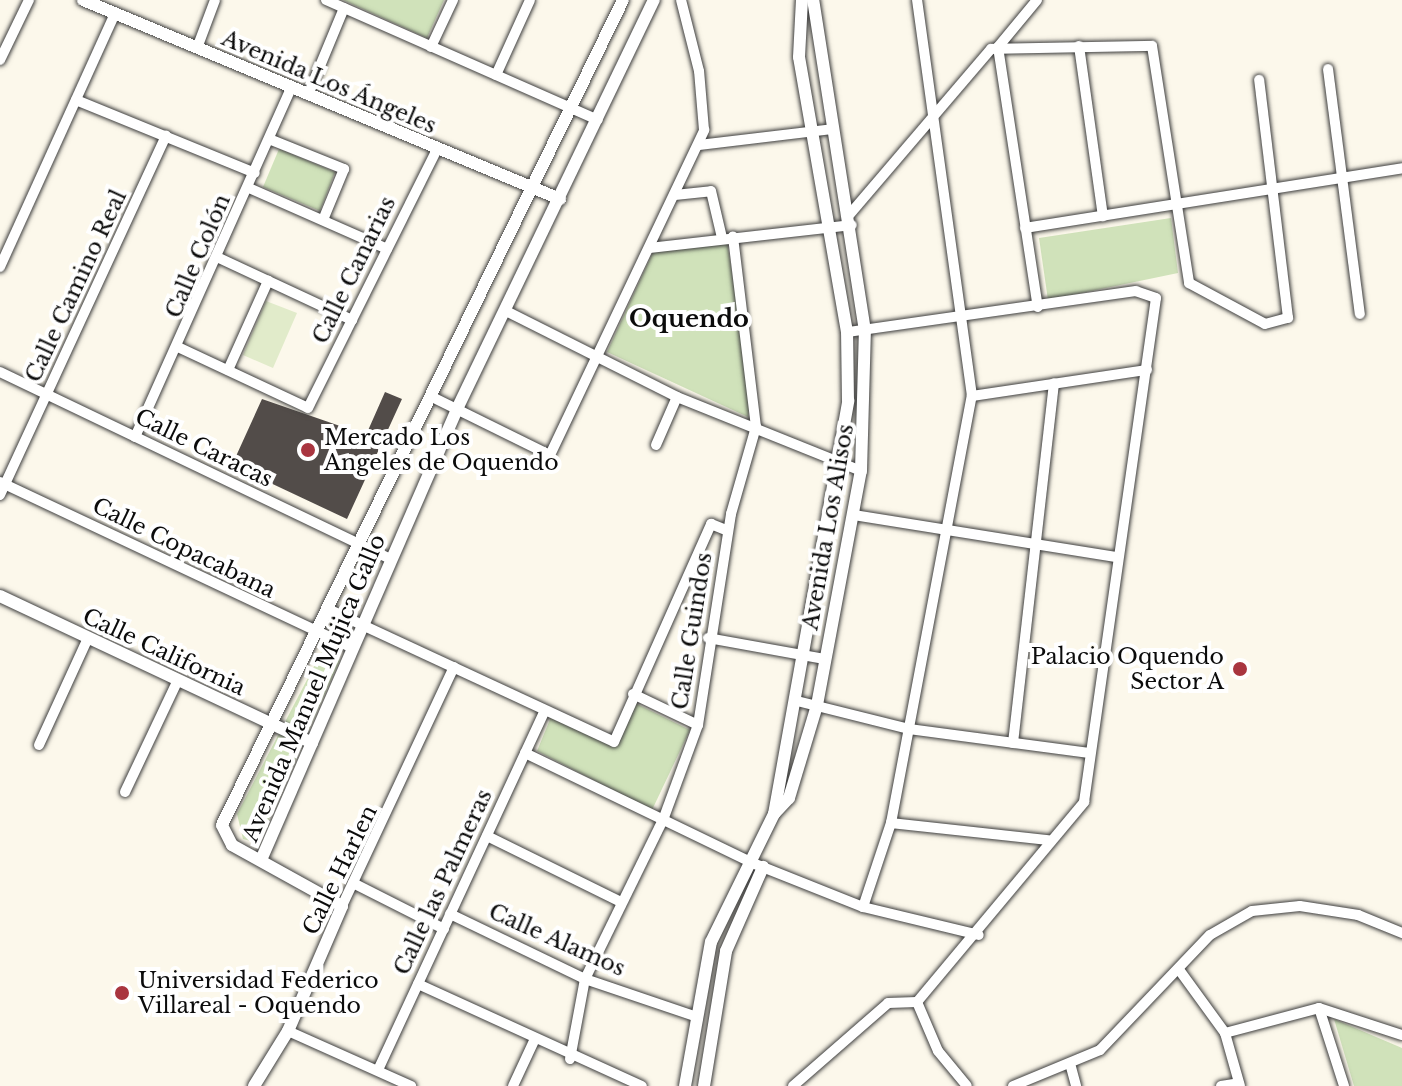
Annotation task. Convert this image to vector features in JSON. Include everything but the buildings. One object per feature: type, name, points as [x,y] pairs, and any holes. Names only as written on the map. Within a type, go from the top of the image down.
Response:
[{"type":"street","points":[[0,60],[29,0]]},
{"type":"street","name":"Avenida Los Ángeles","points":[[83,0],[560,199]]},
{"type":"street","points":[[197,48],[215,0]]},
{"type":"street","points":[[326,0],[598,120]]},
{"type":"street","points":[[431,47],[453,0]]},
{"type":"street","points":[[496,75],[530,0]]},
{"type":"street","name":"Avenida Manuel Mujica Gallo","points":[[623,0],[362,547],[222,825],[232,845],[261,860],[457,409],[654,0]]},
{"type":"street","points":[[434,398],[550,455],[594,357],[699,145],[699,71],[681,0]]},
{"type":"street","name":"Avenida Los Alisos","points":[[685,1086],[694,1016],[711,942],[774,814],[841,466],[847,332],[799,57],[802,0]]},
{"type":"street","name":"Avenida Los Alisos","points":[[774,814],[789,798],[817,705],[861,471],[865,331],[851,220],[813,0]]},
{"type":"street","points":[[863,907],[891,823],[972,396],[958,319],[935,117],[917,0]]},
{"type":"street","points":[[1037,0],[998,47],[1038,307]]},
{"type":"street","points":[[308,95],[344,8]]},
{"type":"street","points":[[0,267],[115,14]]},
{"type":"street","points":[[1079,46],[1103,216]]},
{"type":"street","points":[[650,248],[727,237],[830,228],[851,220],[984,53],[998,47],[1152,46],[1173,205],[1189,283],[1265,324],[1288,318],[1259,80]]},
{"type":"street","points":[[1328,69],[1360,314]]},
{"type":"street","name":"Calle Colón","points":[[135,437],[180,348],[291,88]]},
{"type":"street","points":[[76,100],[255,173]]},
{"type":"street","points":[[699,145],[834,129]]},
{"type":"street","name":"Calle Camino Real","points":[[2,487],[166,136]]},
{"type":"street","points":[[269,139],[344,169],[323,220]]},
{"type":"street","name":"Calle Canarias","points":[[228,370],[308,408],[437,149]]},
{"type":"street","points":[[1025,228],[1343,174],[1402,168]]},
{"type":"street","points":[[249,188],[387,249]]},
{"type":"street","points":[[675,195],[711,191],[727,237],[756,427]]},
{"type":"street","points":[[219,258],[352,320]]},
{"type":"street","points":[[180,348],[228,370],[268,281]]},
{"type":"street","points":[[793,1086],[888,1003],[917,1002],[979,935],[1048,840],[1084,802],[1116,557],[1156,298],[1136,291],[958,319],[847,332]]},
{"type":"street","points":[[506,311],[677,397],[756,427],[841,466],[861,471]]},
{"type":"street","points":[[972,396],[1147,370]]},
{"type":"street","name":"Calle Caracas","points":[[0,372],[391,559]]},
{"type":"street","points":[[1013,743],[1038,547],[1054,383]]},
{"type":"street","points":[[656,445],[677,397]]},
{"type":"street","name":"Calle Guindos","points":[[570,1059],[585,979],[619,901],[663,820],[698,725],[708,638],[728,531],[756,427]]},
{"type":"street","name":"Calle Copacabana","points":[[2,487],[352,648]]},
{"type":"street","points":[[854,515],[945,534],[1116,557]]},
{"type":"street","points":[[330,610],[614,742],[711,524],[728,531]]},
{"type":"street","name":"Calle California","points":[[0,596],[312,743]]},
{"type":"street","points":[[39,745],[88,638]]},
{"type":"street","points":[[708,638],[825,659]]},
{"type":"street","name":"Calle Harlen","points":[[254,1086],[288,1031],[342,906],[454,667]]},
{"type":"street","points":[[125,792],[178,680]]},
{"type":"street","points":[[633,694],[698,725]]},
{"type":"street","points":[[797,701],[909,729],[1089,753]]},
{"type":"street","name":"Calle las Palmeras","points":[[378,1070],[544,712]]},
{"type":"street","points":[[525,753],[750,862],[863,907],[979,935]]},
{"type":"street","points":[[891,823],[1048,840]]},
{"type":"street","points":[[487,836],[619,901]]},
{"type":"street","points":[[261,860],[342,906]]},
{"type":"street","points":[[704,1086],[726,951],[763,867]]},
{"type":"street","points":[[353,883],[444,929]]},
{"type":"street","points":[[1013,1086],[1071,1067],[1100,1050],[1180,971],[1210,935],[1252,911],[1300,906],[1358,915],[1402,933]]},
{"type":"street","name":"Calle Alamos","points":[[450,914],[585,979],[694,1016]]},
{"type":"street","points":[[1180,971],[1225,1033],[1240,1084],[1221,1086]]},
{"type":"street","points":[[418,984],[570,1059],[642,1086]]},
{"type":"street","points":[[917,1002],[938,1051],[967,1086]]},
{"type":"street","points":[[1225,1033],[1319,1008],[1402,1035]]},
{"type":"street","points":[[1319,1008],[1344,1086]]},
{"type":"street","points":[[288,1031],[411,1086]]},
{"type":"street","points":[[513,1086],[534,1041]]},
{"type":"street","points":[[1071,1067],[1076,1086]]},
{"type":"green space","points":[[343,0],[444,0],[427,38]]},
{"type":"green space","points":[[279,149],[335,172],[320,211],[263,187]]},
{"type":"green space","points":[[1171,218],[1178,273],[1048,300],[1039,238]]},
{"type":"green space","points":[[727,242],[751,391],[748,417],[607,352],[653,252]]},
{"type":"green space","points":[[266,301],[297,313],[273,368],[243,355]]},
{"type":"green space","points":[[322,651],[340,660],[258,843],[243,839],[237,814]]},
{"type":"green space","points":[[635,703],[690,730],[652,810],[537,751],[551,717],[616,747]]},
{"type":"green space","points":[[1334,1019],[1402,1048],[1402,1086],[1354,1086]]},
{"type":"place","name":"Mercado Los Angeles de Oquendo","points":[[308,450]]},
{"type":"place","name":"Palacio Oquendo Sector A","points":[[1240,669]]},
{"type":"place","name":"Universidad Federico Villareal - Oquendo","points":[[122,993]]},
{"type":"district","name":"Oquendo","points":[[689,319]]}]
